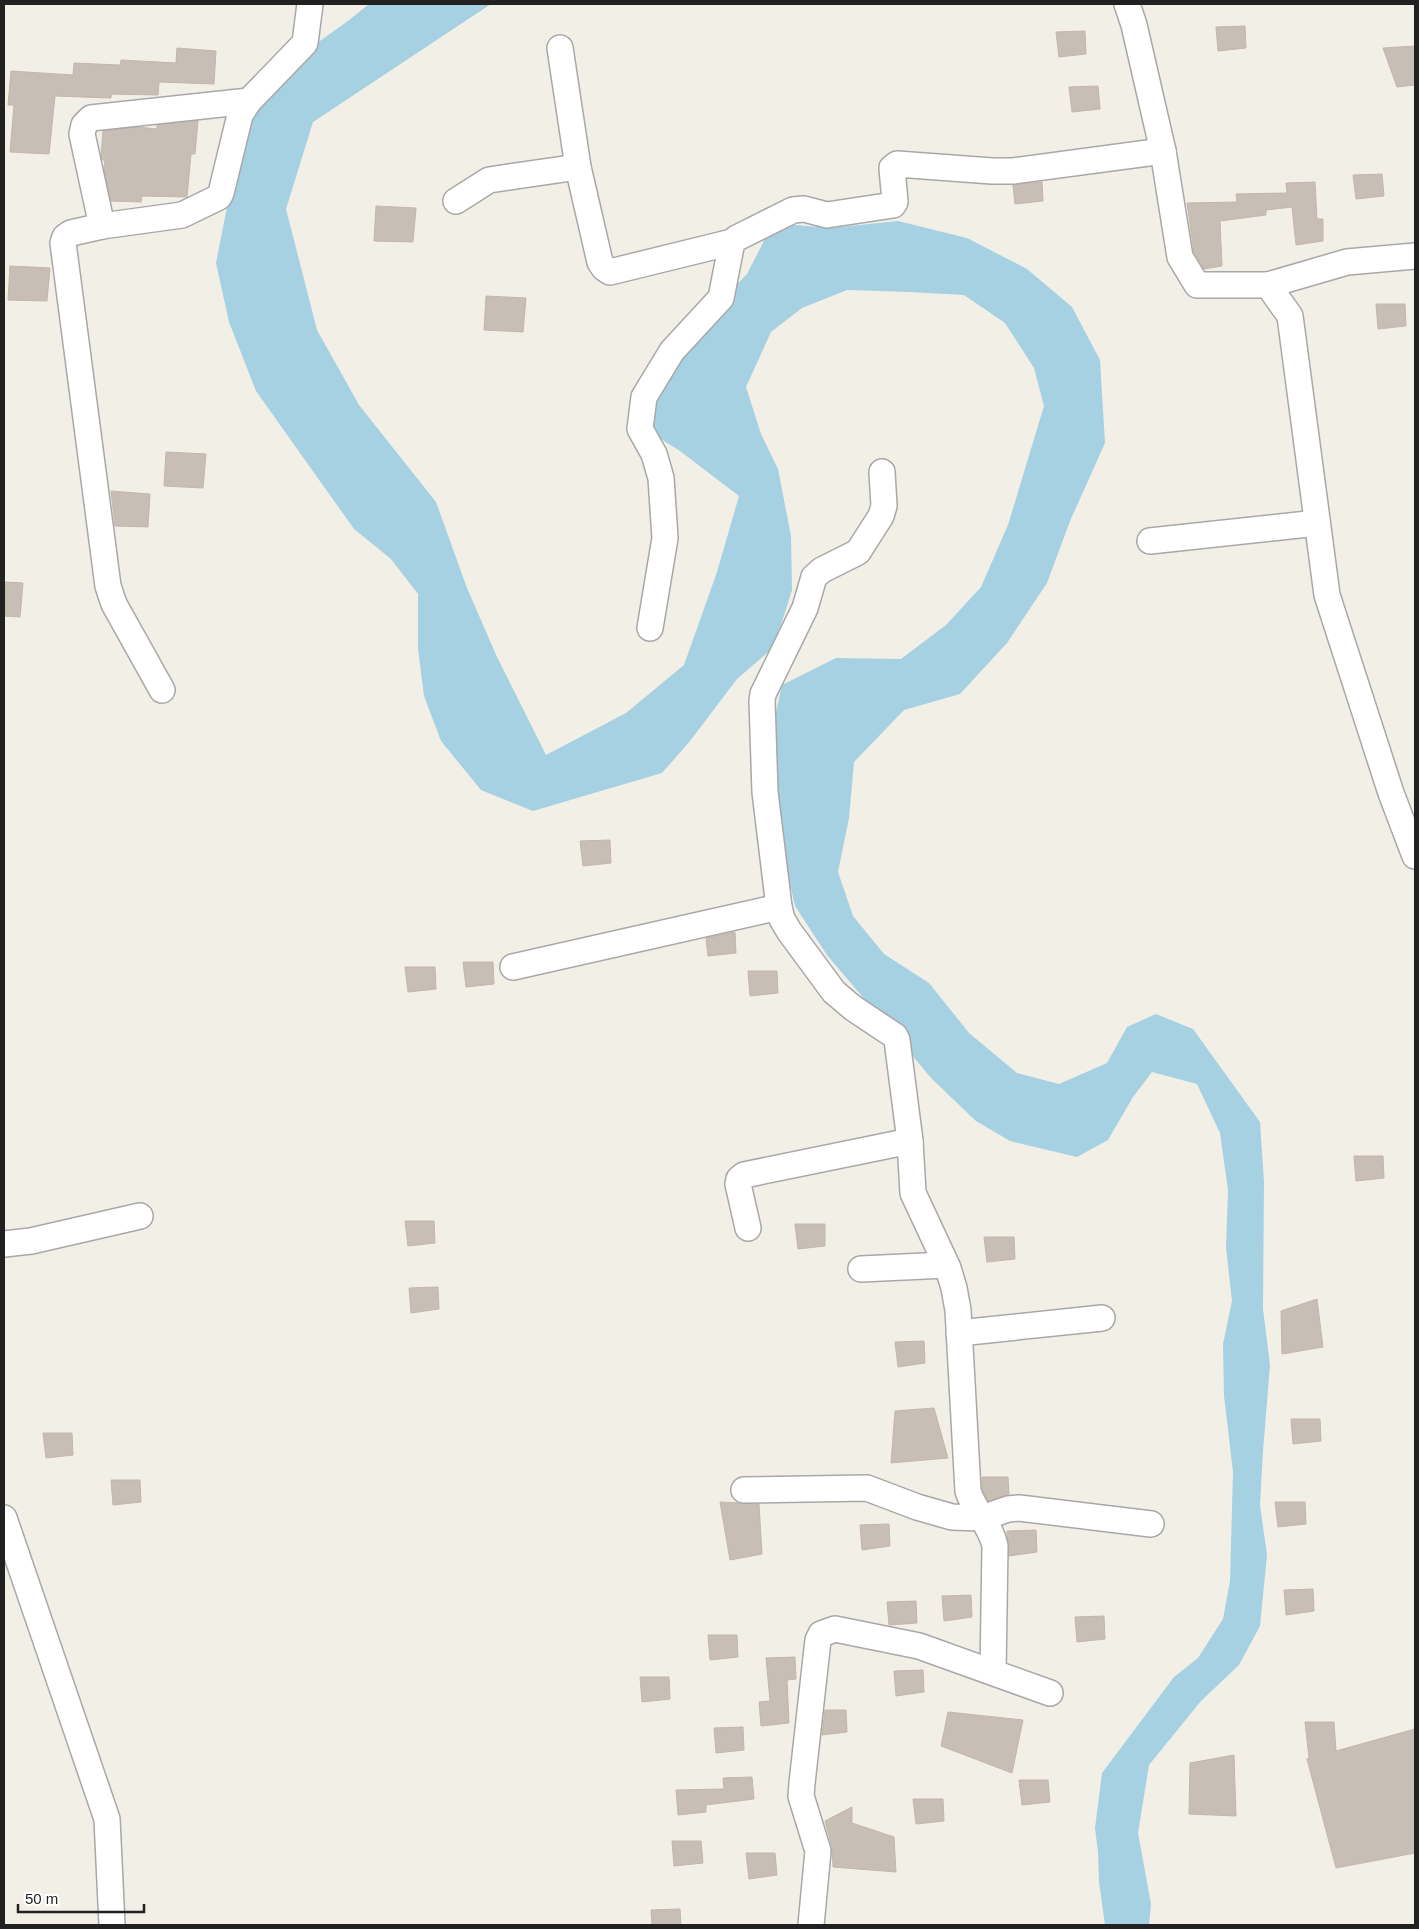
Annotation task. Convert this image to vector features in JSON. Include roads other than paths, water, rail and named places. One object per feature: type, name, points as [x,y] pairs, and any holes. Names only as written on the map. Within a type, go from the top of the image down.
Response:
[{"type":"street","points":[[162,690],[110,596],[87,437],[63,243],[65,237],[71,233],[102,226],[182,215],[219,197],[238,121],[249,101],[304,43],[310,4]]},
{"type":"street","points":[[1127,4],[1134,25],[1163,151],[1180,258],[1197,285],[1268,285],[1347,262],[1415,256]]},
{"type":"street","points":[[560,48],[578,166],[600,262],[610,272],[732,242],[736,238],[793,210],[804,209],[827,215],[893,205],[892,168],[897,164],[1013,171],[1163,151]]},
{"type":"street","points":[[102,226],[82,134],[84,125],[91,118],[249,101]]},
{"type":"street","points":[[456,200],[488,180],[578,166]]},
{"type":"street","points":[[650,628],[666,538],[661,478],[654,454],[640,429],[644,397],[672,351],[721,298],[732,242]]},
{"type":"street","points":[[1268,285],[1290,316],[1327,595],[1391,793],[1415,856]]},
{"type":"street","points":[[882,472],[884,506],[881,516],[858,552],[822,570],[814,577],[805,608],[762,697],[765,792],[778,907],[788,931],[834,992],[853,1008],[897,1038],[910,1141],[913,1193],[946,1264],[954,1288],[959,1333],[968,1492],[991,1534],[994,1546],[993,1672]]},
{"type":"street","points":[[1150,541],[1317,523]]},
{"type":"street","points":[[513,967],[778,907]]},
{"type":"street","points":[[748,1228],[738,1184],[739,1179],[744,1175],[910,1141]]},
{"type":"street","points":[[4,1244],[31,1241],[140,1216]]},
{"type":"street","points":[[861,1269],[946,1264]]},
{"type":"street","points":[[959,1333],[1102,1318]]},
{"type":"street","points":[[744,1490],[867,1488],[947,1517],[982,1518],[1008,1509],[1019,1508],[1151,1524]]},
{"type":"street","points":[[4,1518],[107,1819],[112,1925]]},
{"type":"street","points":[[811,1925],[819,1860],[802,1796],[802,1784],[818,1640],[821,1634],[826,1630],[836,1629],[919,1646],[1050,1693]]},
{"type":"water","points":[[369,4],[491,4],[313,122],[286,209],[317,330],[359,405],[436,502],[467,588],[497,657],[546,755],[626,713],[684,665],[717,572],[739,496],[680,451],[642,427],[656,397],[700,323],[747,274],[773,223],[830,228],[898,221],[967,238],[1027,269],[1072,307],[1100,360],[1105,443],[1070,521],[1047,583],[1007,643],[960,694],[904,710],[854,762],[849,818],[838,872],[853,916],[884,954],[929,983],[969,1033],[1017,1073],[1059,1084],[1107,1063],[1127,1027],[1156,1014],[1193,1029],[1260,1122],[1264,1182],[1263,1309],[1270,1365],[1260,1505],[1267,1555],[1260,1626],[1239,1665],[1201,1701],[1149,1765],[1138,1833],[1151,1904],[1149,1925],[1105,1925],[1099,1882],[1095,1828],[1102,1773],[1174,1677],[1198,1658],[1223,1619],[1230,1581],[1233,1472],[1224,1396],[1223,1344],[1232,1301],[1226,1247],[1228,1190],[1220,1133],[1197,1084],[1152,1072],[1133,1097],[1108,1140],[1077,1157],[1010,1141],[976,1121],[932,1079],[827,955],[795,906],[778,830],[774,721],[782,685],[836,658],[901,659],[946,625],[981,587],[1008,525],[1044,406],[1034,368],[1005,323],[964,295],[847,290],[802,308],[771,332],[746,387],[761,434],[778,469],[791,536],[792,590],[774,647],[737,679],[690,741],[662,773],[533,811],[481,790],[441,741],[424,696],[418,649],[418,594],[391,559],[354,529],[256,391],[229,322],[216,263],[231,187],[238,125],[282,68]]}]
